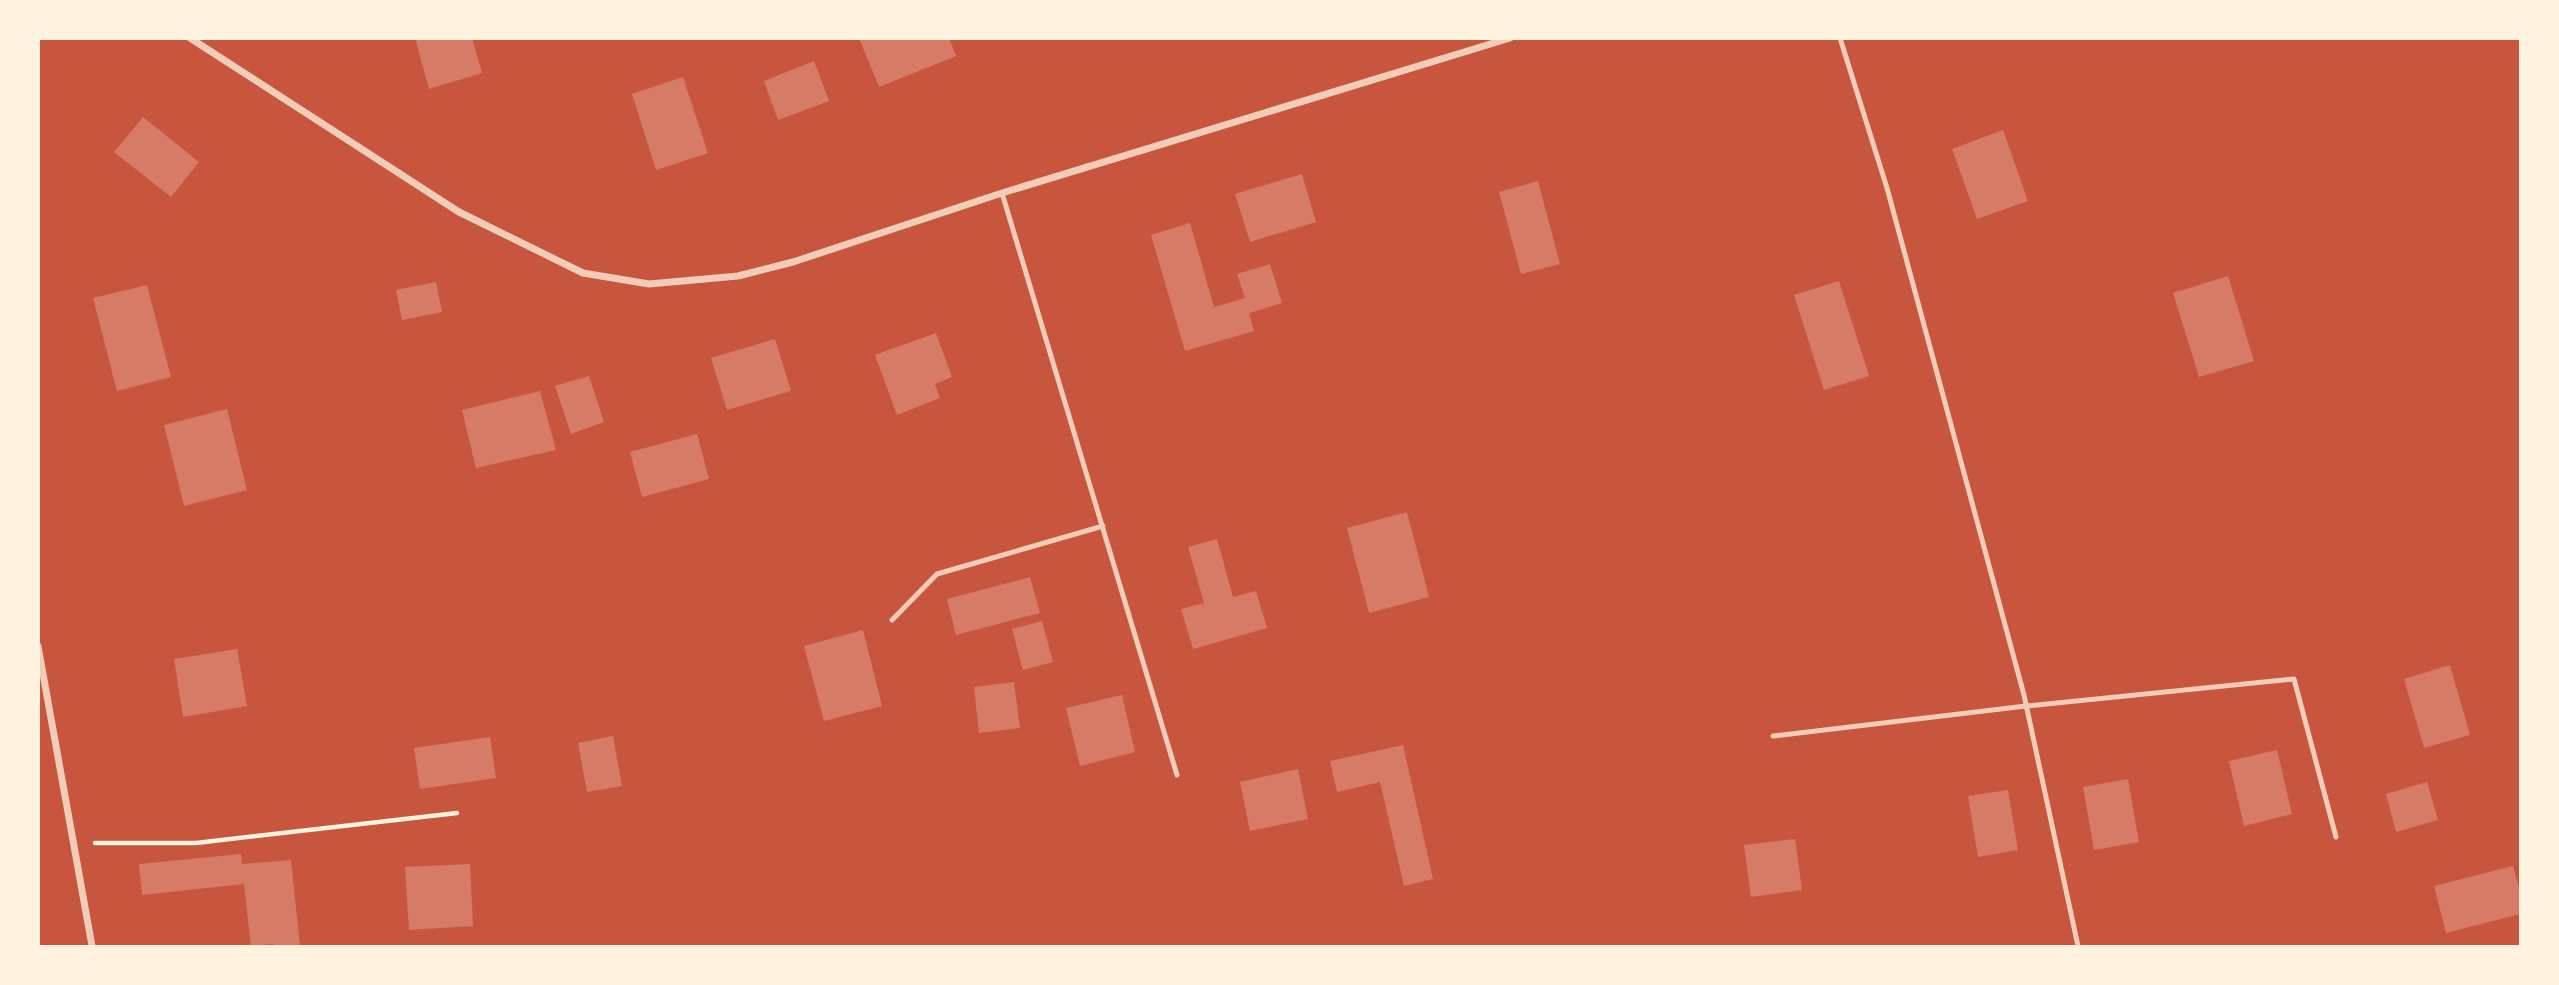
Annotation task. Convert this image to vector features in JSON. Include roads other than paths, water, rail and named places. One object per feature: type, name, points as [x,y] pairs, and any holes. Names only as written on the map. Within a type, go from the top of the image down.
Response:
[{"type":"street","points":[[190,38],[459,212],[583,273],[649,285],[738,275],[793,262],[1002,193],[1510,38]]},
{"type":"street","points":[[38,646],[92,947]]},
{"type":"lane","points":[[1840,38],[1887,188],[2026,706],[2078,947]]},
{"type":"lane","points":[[1002,193],[1177,775]]},
{"type":"lane","points":[[892,620],[937,574],[1102,526]]},
{"type":"lane","points":[[1773,736],[2026,706],[2294,679],[2336,837]]}]
